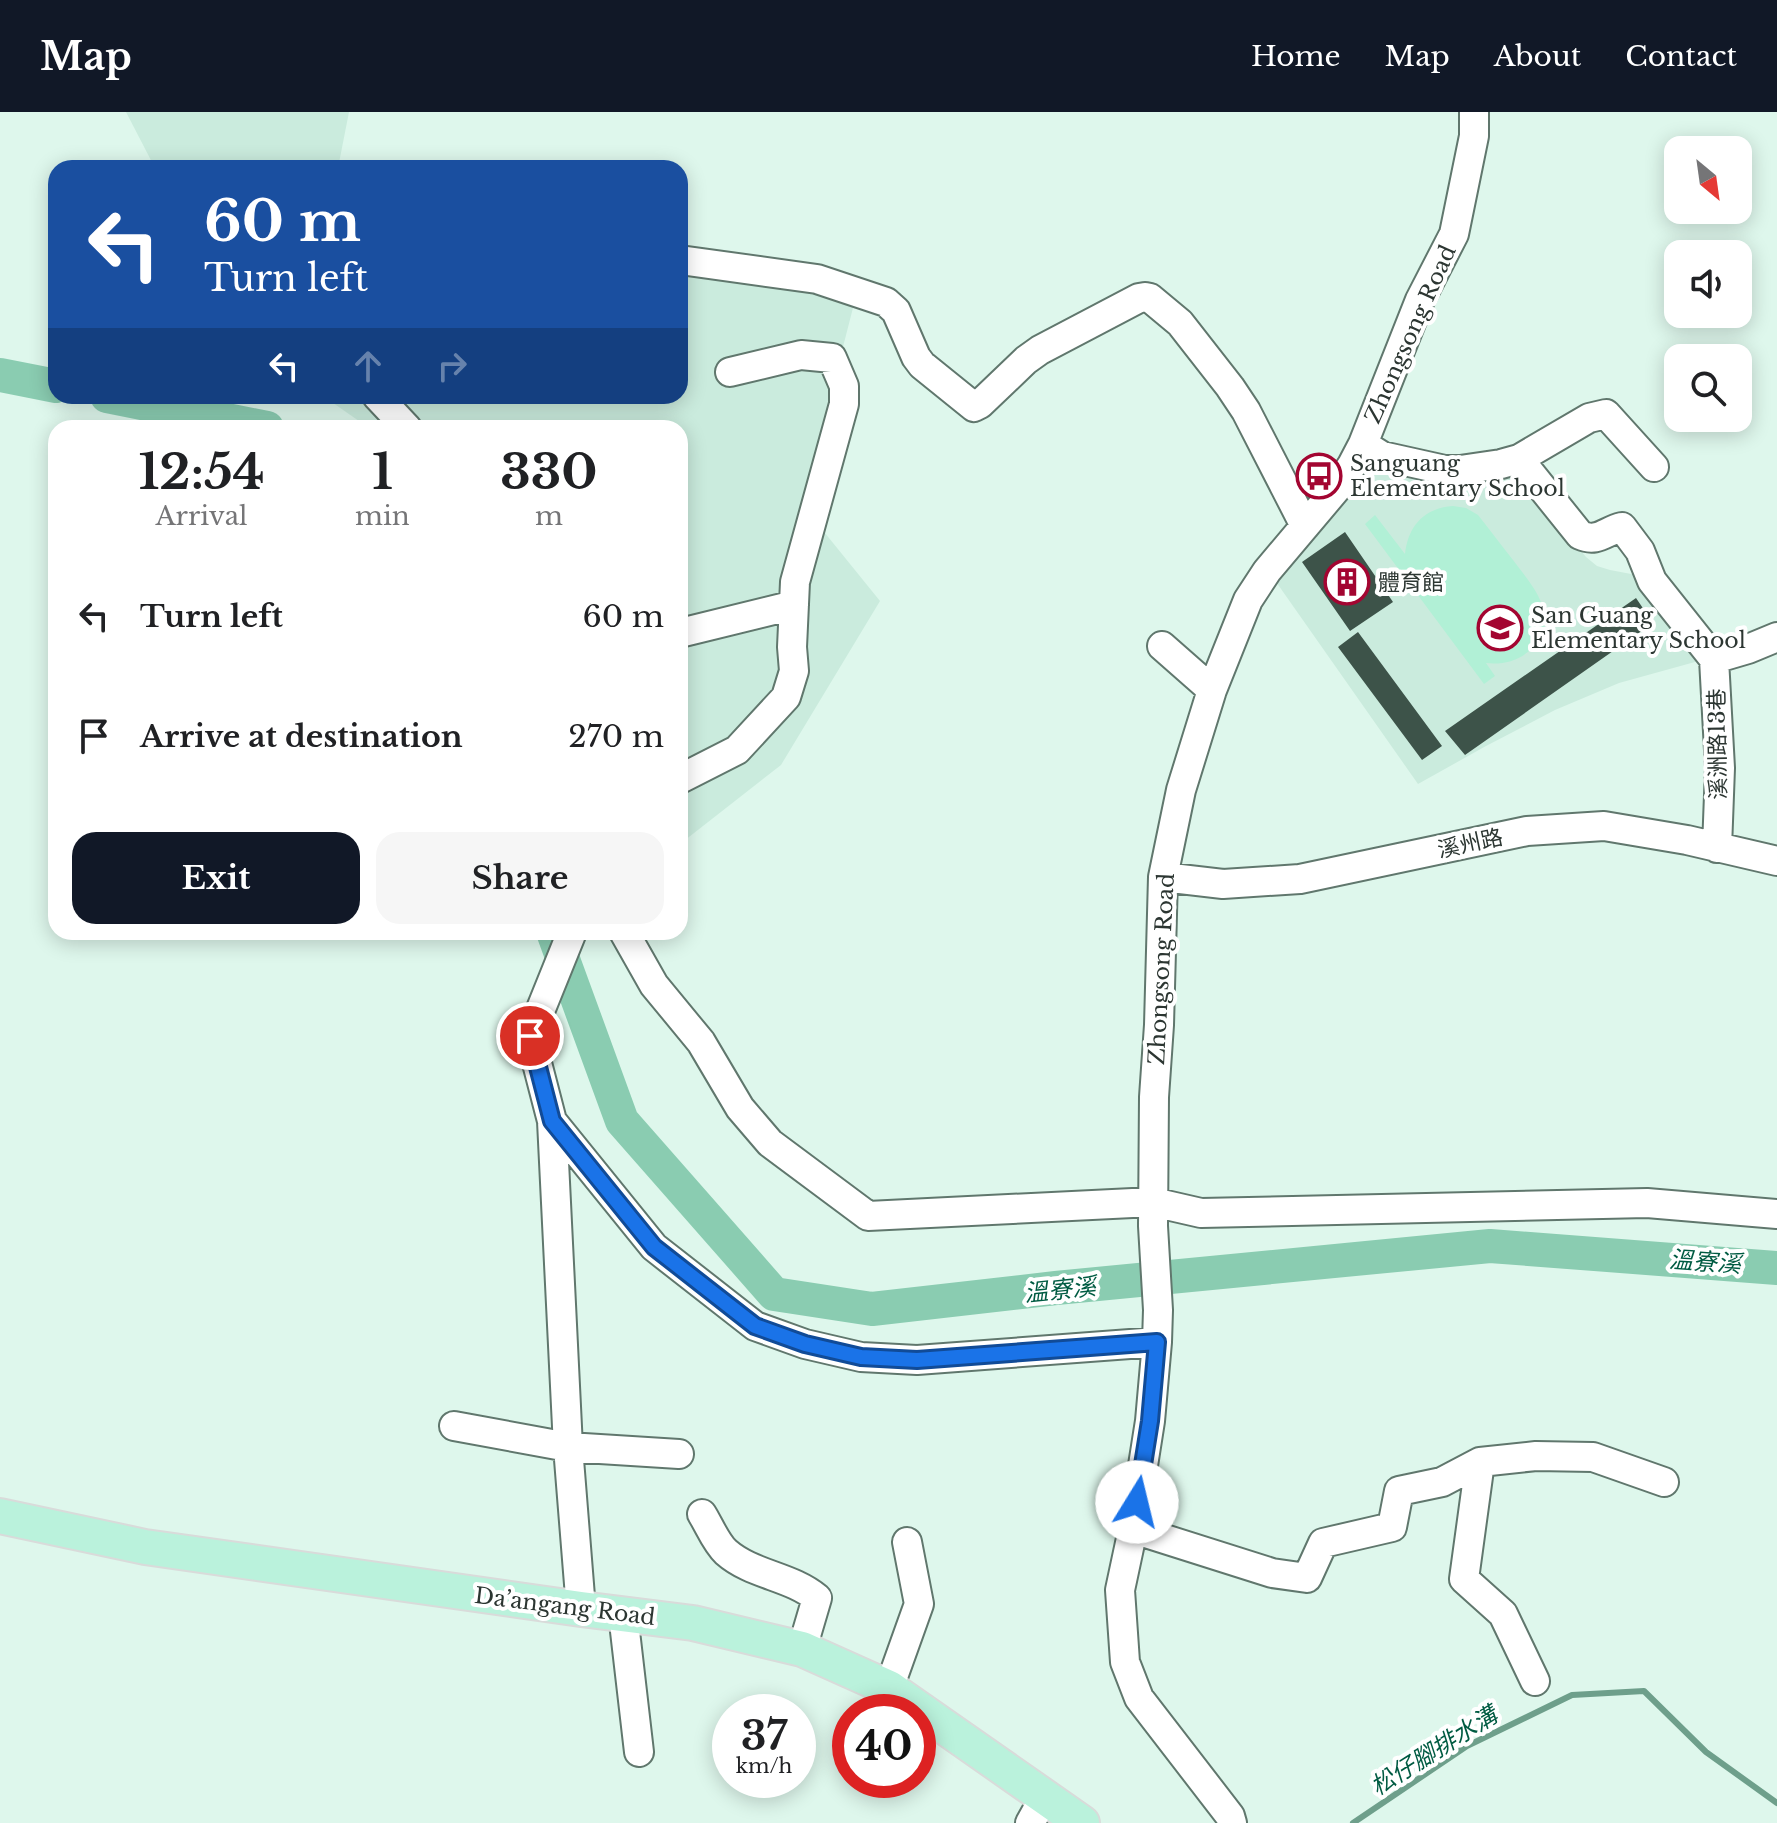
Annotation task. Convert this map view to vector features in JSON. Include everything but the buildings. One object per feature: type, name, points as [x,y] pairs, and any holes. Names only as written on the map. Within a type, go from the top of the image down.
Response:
[{"type":"main road","name":"Da’angang Road","points":[[0,1516],[145,1547],[693,1623],[802,1649],[889,1688],[1037,1810],[1082,1823]]},
{"type":"street","name":"Zhongsong Road","points":[[1232,1823],[1230,1816],[1139,1698],[1125,1662],[1120,1590],[1150,1421],[1157,1342],[1153,1214],[1154,1097],[1163,877],[1181,790],[1212,690],[1248,600],[1267,571],[1337,488],[1363,444],[1420,300],[1454,234],[1474,136],[1474,112]]},
{"type":"street","points":[[688,261],[817,279],[886,302],[896,311],[922,365],[974,407],[1040,350],[1139,298],[1150,298],[1180,323],[1230,387],[1246,411],[1305,526]]},
{"type":"street","points":[[688,775],[737,750],[786,697],[794,671],[795,582],[844,404],[844,386],[832,358],[801,355],[730,372]]},
{"type":"street","points":[[384,404],[400,420]]},
{"type":"street","points":[[1363,444],[1382,456],[1445,470],[1460,470],[1519,459],[1589,418],[1606,414],[1654,467]]},
{"type":"street","points":[[1519,459],[1580,535],[1594,539],[1622,527],[1640,551],[1652,581],[1714,659]]},
{"type":"street","points":[[688,631],[794,605]]},
{"type":"street","name":"溪洲路13巷","points":[[1717,848],[1720,768],[1714,659],[1777,637]]},
{"type":"street","points":[[1162,646],[1212,690]]},
{"type":"street","name":"溪州路","points":[[1163,877],[1223,884],[1300,879],[1527,831],[1604,826],[1687,840],[1777,861]]},
{"type":"street","points":[[569,940],[530,1036],[552,1121],[568,1447],[581,1609]]},
{"type":"street","points":[[629,940],[654,985],[701,1042],[750,1120],[770,1143],[868,1216],[1153,1214],[1647,1203],[1777,1214]]},
{"type":"street","points":[[552,1121],[654,1247],[755,1326],[805,1344],[861,1357],[917,1360],[1157,1342]]},
{"type":"street","points":[[454,1426],[568,1447],[679,1454]]},
{"type":"street","points":[[1133,1529],[1272,1573],[1307,1578],[1323,1543],[1392,1527],[1399,1491],[1442,1482],[1480,1462],[1536,1456],[1593,1457],[1664,1482]]},
{"type":"street","points":[[1480,1462],[1464,1579],[1503,1614],[1535,1681]]},
{"type":"street","points":[[702,1514],[725,1551],[752,1567],[807,1589],[817,1598],[802,1649]]},
{"type":"street","points":[[889,1688],[919,1604],[907,1542]]},
{"type":"street","points":[[623,1614],[639,1752]]},
{"type":"shaded area","points":[[126,112],[349,112],[340,160],[151,160]]},
{"type":"shaded area","points":[[688,266],[817,284],[854,304],[808,483],[812,517],[880,601],[781,765],[688,838],[688,420],[358,420],[334,404],[688,404]]},
{"type":"shaded area","name":"San Guang Elementary School","points":[[1365,440],[1392,458],[1512,469],[1586,557],[1597,566],[1647,577],[1713,657],[1619,683],[1555,710],[1418,784],[1267,569]]},
{"type":"green space","points":[[1453,506],[1466,508],[1478,515],[1528,580],[1544,613],[1540,636],[1532,648],[1510,661],[1486,663],[1495,676],[1484,684],[1365,524],[1375,515],[1405,554],[1410,535],[1419,520],[1434,510]]},
{"type":"waterway","name":"溫寮溪","points":[[0,375],[48,384]]},
{"type":"waterway","name":"溫寮溪","points":[[147,404],[227,420]]},
{"type":"waterway","name":"溫寮溪","points":[[556,940],[622,1121],[774,1294],[872,1309],[1490,1246],[1777,1268]]},
{"type":"waterway","name":"松仔腳排水溝","points":[[1353,1823],[1467,1746],[1572,1695],[1644,1691],[1706,1752],[1777,1803]]},
{"type":"place","name":"Sanguang Elementary School","points":[[1319,476]]},
{"type":"place","name":"體育館","points":[[1347,582]]},
{"type":"place","name":"San Guang Elementary School","points":[[1500,628]]},
{"type":"route","points":[[530,1036],[552,1121],[654,1247],[755,1326],[805,1344],[861,1357],[917,1360],[1157,1342],[1150,1421],[1137,1502]]}]
